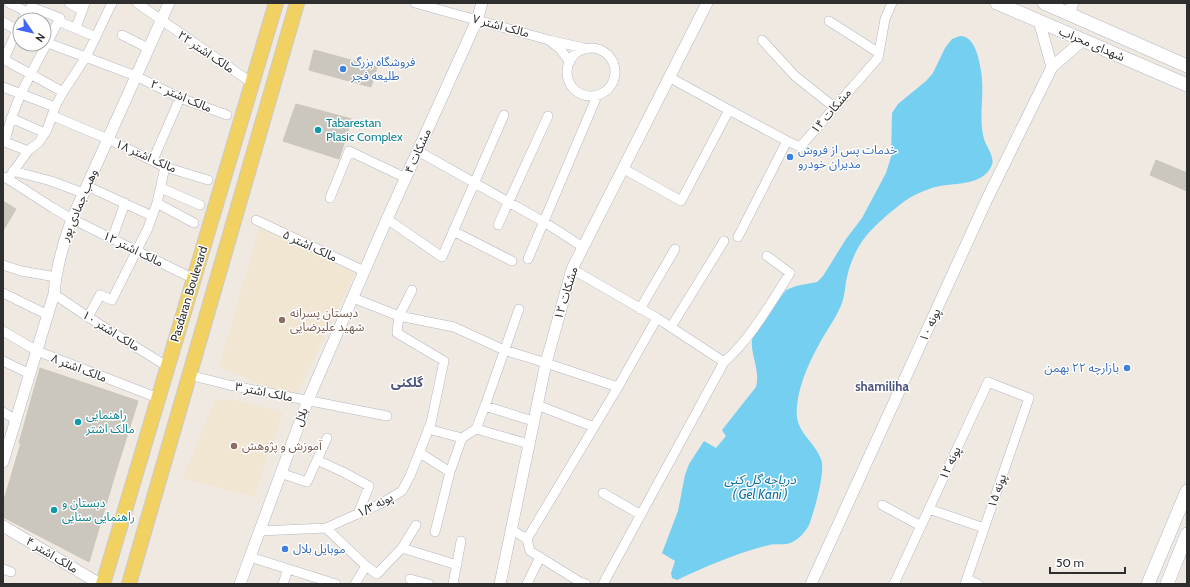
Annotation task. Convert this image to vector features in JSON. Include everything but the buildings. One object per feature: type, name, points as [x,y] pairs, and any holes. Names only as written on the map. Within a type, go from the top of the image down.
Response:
[{"type":"main road","name":"Pasdaran Boulevard","points":[[101,584],[168,367],[276,3]]},
{"type":"main road","name":"Pasdaran Boulevard","points":[[129,584],[297,3]]},
{"type":"main road","name":"شهدای محراب","points":[[997,3],[1187,86]]},
{"type":"main road","name":"شهدای محراب","points":[[1044,3],[1071,9],[1187,66]]},
{"type":"main road","points":[[1148,584],[1187,491]]},
{"type":"main road","points":[[1167,584],[1187,534]]},
{"type":"street","points":[[9,3],[19,12]]},
{"type":"street","points":[[70,3],[83,7],[76,28]]},
{"type":"street","points":[[6,178],[45,133],[53,116],[55,106],[86,57],[112,3]]},
{"type":"street","name":"مالک اشتر ۲۲","points":[[137,3],[252,83]]},
{"type":"street","name":"وهب جمادی پور","points":[[3,462],[54,294],[61,249],[85,189],[168,3]]},
{"type":"street","name":"مالک اشتر ۷","points":[[415,3],[549,40],[588,49]]},
{"type":"street","name":"مشکات ۴","points":[[353,298],[477,20],[482,3]]},
{"type":"street","name":"مشکات ۱۲","points":[[500,584],[546,363],[572,269],[707,3]]},
{"type":"street","name":"مشکات ۱۴","points":[[669,77],[800,147],[878,58],[885,19],[892,3]]},
{"type":"street","points":[[27,12],[31,7],[44,12]]},
{"type":"street","points":[[52,15],[60,18],[52,32]]},
{"type":"street","points":[[58,21],[96,37]]},
{"type":"street","points":[[829,21],[879,53]]},
{"type":"street","points":[[1039,21],[1052,67],[1083,40]]},
{"type":"street","points":[[122,35],[148,48]]},
{"type":"street","points":[[549,40],[560,49],[570,62]]},
{"type":"street","points":[[762,40],[795,76],[834,107]]},
{"type":"street","points":[[12,42],[3,59],[63,92]]},
{"type":"street","name":"مالک اشتر ۲۰","points":[[52,46],[86,57],[136,76],[180,98],[227,115]]},
{"type":"street","points":[[588,49],[603,51],[614,63],[615,78],[612,85],[606,91],[597,96],[584,95],[576,91],[568,78],[567,70],[574,56],[580,51],[588,49]]},
{"type":"street","points":[[28,151],[4,141],[20,93],[41,52]]},
{"type":"street","name":"پونه ۱۰","points":[[811,584],[987,199],[1052,67]]},
{"type":"street","points":[[3,87],[55,106]]},
{"type":"street","points":[[528,259],[597,96]]},
{"type":"street","points":[[153,160],[180,98]]},
{"type":"street","points":[[624,168],[681,201],[729,110]]},
{"type":"street","points":[[387,219],[442,257],[504,115]]},
{"type":"street","name":"مالک اشتر ۱۸","points":[[53,116],[108,139],[165,166],[208,180]]},
{"type":"street","points":[[498,225],[548,116]]},
{"type":"street","points":[[11,118],[45,133]]},
{"type":"street","points":[[738,237],[787,141]]},
{"type":"street","points":[[330,198],[348,151],[406,178]]},
{"type":"street","points":[[418,151],[544,222],[584,247]]},
{"type":"street","points":[[88,317],[100,295],[112,300],[148,228],[157,203],[165,166]]},
{"type":"street","points":[[13,170],[85,189],[125,203],[152,216]]},
{"type":"street","name":"مالک اشتر ۱۲","points":[[6,178],[72,219],[194,279]]},
{"type":"street","points":[[161,188],[200,206]]},
{"type":"street","points":[[112,239],[125,203]]},
{"type":"street","points":[[157,203],[194,223]]},
{"type":"street","name":"مالک اشتر ۵","points":[[256,220],[364,271]]},
{"type":"street","points":[[453,231],[512,261]]},
{"type":"street","points":[[671,327],[724,241]]},
{"type":"street","points":[[640,309],[675,249]]},
{"type":"street","points":[[603,584],[724,362],[733,354],[753,328],[790,273],[767,256]]},
{"type":"street","points":[[3,265],[21,271],[56,277]]},
{"type":"street","points":[[572,269],[671,327],[724,362]]},
{"type":"street","points":[[399,316],[412,290]]},
{"type":"street","points":[[3,294],[48,314]]},
{"type":"street","name":"مالک اشتر ۱۰","points":[[54,294],[168,367]]},
{"type":"street","points":[[353,298],[399,316],[454,327],[504,350],[618,387]]},
{"type":"street","name":"بلال","points":[[240,584],[308,400],[353,298]]},
{"type":"street","points":[[435,532],[450,472],[462,438],[476,429],[519,309]]},
{"type":"street","name":"پونه ۱/۳","points":[[260,531],[326,528],[382,503],[402,490],[420,453],[431,423],[444,361],[397,333],[399,316]]},
{"type":"street","points":[[586,584],[580,582],[530,551],[527,538],[618,387],[656,318]]},
{"type":"street","name":"مالک اشتر ۸","points":[[3,331],[37,351],[158,398]]},
{"type":"street","points":[[3,361],[30,374]]},
{"type":"street","name":"مالک اشتر ۳","points":[[189,375],[229,385],[387,416]]},
{"type":"street","name":"پونه ۱۲","points":[[894,584],[988,382],[1029,398]]},
{"type":"street","name":"پونه ۱۵","points":[[966,581],[1029,398]]},
{"type":"street","points":[[537,405],[594,427]]},
{"type":"street","points":[[485,406],[533,421]]},
{"type":"street","points":[[3,412],[16,420]]},
{"type":"street","points":[[428,429],[462,438]]},
{"type":"street","points":[[476,429],[529,444]]},
{"type":"street","points":[[280,473],[307,482],[327,438]]},
{"type":"street","points":[[420,453],[450,472]]},
{"type":"street","points":[[317,460],[369,486],[358,514]]},
{"type":"street","points":[[603,493],[641,515]]},
{"type":"street","points":[[882,505],[921,526]]},
{"type":"street","points":[[929,509],[984,528]]},
{"type":"street","points":[[326,528],[366,566],[377,574],[402,548],[416,525]]},
{"type":"street","name":"مالک اشتر ۴","points":[[3,526],[101,584]]},
{"type":"street","points":[[512,530],[527,538]]},
{"type":"street","points":[[452,584],[461,541]]},
{"type":"street","points":[[402,548],[457,565]]},
{"type":"street","points":[[250,557],[336,584]]},
{"type":"street","points":[[528,584],[540,557]]},
{"type":"street","points":[[355,584],[366,566]]},
{"type":"street","points":[[283,584],[288,569]]},
{"type":"street","points":[[410,579],[429,584]]},
{"type":"street","points":[[966,581],[978,584]]},
{"type":"shaded area","name":"دبستان پسرانه شهید علیرضایی","points":[[259,228],[355,273],[295,398],[219,367]]},
{"type":"shaded area","name":"آموزش و پژوهش","points":[[215,400],[236,400],[283,413],[254,497],[183,478]]},
{"type":"water","name":"دریاچه گل کنی ( Gel Kani )","points":[[960,36],[965,37],[973,44],[979,60],[982,80],[982,131],[992,157],[992,164],[987,173],[975,180],[925,190],[906,200],[875,226],[857,250],[848,272],[842,303],[810,362],[798,397],[798,423],[821,459],[822,465],[819,492],[809,525],[801,536],[790,543],[773,544],[757,548],[722,560],[677,580],[672,578],[671,573],[675,561],[662,553],[678,511],[685,475],[689,464],[704,441],[716,448],[726,436],[722,430],[756,387],[757,373],[752,348],[753,335],[786,290],[796,286],[817,282],[823,276],[846,239],[862,218],[886,173],[891,157],[892,113],[898,104],[926,81],[933,73],[945,48],[952,39]]},
{"type":"place","name":"فروشگاه بزرگ طلیعه فجر","points":[[343,69]]},
{"type":"place","name":"Tabarestan Plasic Complex","points":[[318,130]]},
{"type":"place","name":"خدمات پس از فروش مدیران خودرو","points":[[790,157]]},
{"type":"place","name":"دبستان پسرانه شهید علیرضایی","points":[[282,320]]},
{"type":"place","name":"بازارچه ۲۲ بهمن","points":[[1127,368]]},
{"type":"place","name":"راهنمایی مالک اشتر","points":[[78,422]]},
{"type":"place","name":"آموزش و پژوهش","points":[[234,446]]},
{"type":"place","name":"دبستان و راهنمایی سنایی","points":[[54,510]]},
{"type":"place","name":"موبایل بلال","points":[[285,549]]},
{"type":"district","name":"گلکنی","points":[[407,382]]},
{"type":"district","name":"shamiliha","points":[[882,386]]}]
